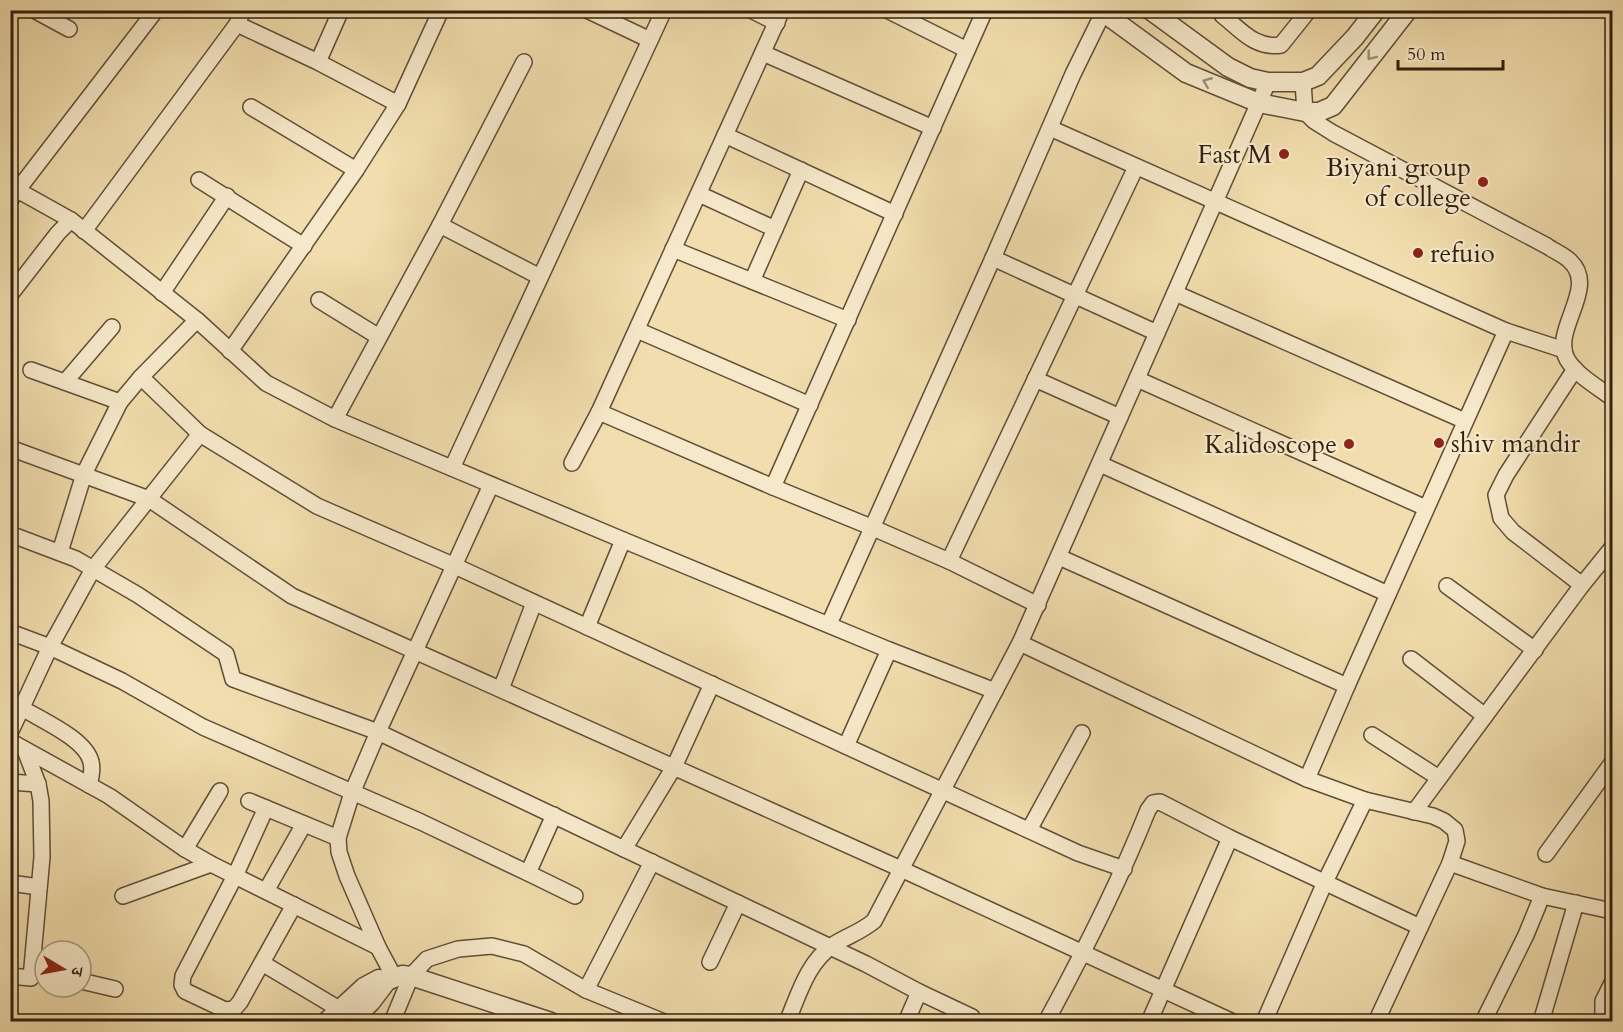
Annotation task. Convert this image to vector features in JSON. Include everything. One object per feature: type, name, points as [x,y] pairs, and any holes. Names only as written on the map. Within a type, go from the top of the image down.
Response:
[{"type":"street","points":[[34,10],[69,29]]},
{"type":"street","points":[[156,10],[13,192],[71,220],[197,320],[266,383],[335,419],[889,650],[995,691]]},
{"type":"street","points":[[318,62],[341,10]]},
{"type":"street","points":[[230,351],[356,170],[398,104],[441,10]]},
{"type":"street","points":[[587,10],[650,40]]},
{"type":"street","points":[[452,468],[664,10]]},
{"type":"street","points":[[572,463],[599,412],[779,17],[751,10]]},
{"type":"street","points":[[886,10],[968,50]]},
{"type":"street","points":[[773,487],[985,10]]},
{"type":"street","points":[[1150,10],[1228,68],[1250,78],[1268,82],[1303,82],[1318,76],[1355,38],[1376,10]]},
{"type":"street","points":[[1222,10],[1222,15],[1259,45],[1269,47],[1281,45],[1309,10]]},
{"type":"street","points":[[829,624],[1101,12],[1186,73],[1259,103],[1305,112],[1319,112],[1332,106],[1408,10]]},
{"type":"street","points":[[84,231],[240,17],[398,104]]},
{"type":"street","points":[[763,53],[933,128]]},
{"type":"street","points":[[335,419],[440,225],[524,62]]},
{"type":"street","points":[[788,1022],[811,966],[830,947],[847,936],[865,929],[874,921],[1020,643],[1268,82]]},
{"type":"street","points":[[1303,82],[1305,112],[1314,121],[1547,246],[1571,262],[1579,275],[1578,292],[1563,342],[1566,358],[1575,369],[1612,398]]},
{"type":"street","points":[[252,107],[356,170]]},
{"type":"street","points":[[1050,128],[1506,331],[1564,350]]},
{"type":"street","points":[[725,135],[895,214]]},
{"type":"street","points":[[949,561],[1136,167]]},
{"type":"street","points":[[752,281],[801,170]]},
{"type":"street","points":[[199,180],[304,246]]},
{"type":"street","points":[[699,194],[775,229]]},
{"type":"street","points":[[162,293],[226,196]]},
{"type":"street","points":[[10,295],[58,233],[71,220]]},
{"type":"street","points":[[440,225],[540,277]]},
{"type":"street","points":[[674,249],[848,320]]},
{"type":"street","points":[[993,258],[1158,333]]},
{"type":"street","points":[[1175,293],[1465,421]]},
{"type":"street","points":[[319,300],[379,337]]},
{"type":"street","points":[[60,552],[84,474],[120,402],[141,377],[197,320]]},
{"type":"street","points":[[65,381],[112,327]]},
{"type":"street","points":[[636,330],[810,405]]},
{"type":"street","points":[[1307,779],[1506,331]]},
{"type":"street","points":[[1575,369],[1506,475],[1496,495],[1501,518],[1513,532],[1582,585]]},
{"type":"street","points":[[31,370],[120,402]]},
{"type":"street","points":[[141,377],[200,434],[317,506],[455,566],[1078,853],[1124,869]]},
{"type":"street","points":[[1035,379],[1120,417]]},
{"type":"street","points":[[1137,379],[1426,508]]},
{"type":"street","points":[[599,412],[949,561],[1038,605]]},
{"type":"street","points":[[10,733],[50,647],[93,569],[200,434]]},
{"type":"street","points":[[10,448],[149,499],[292,596],[901,869],[1233,1022]]},
{"type":"street","points":[[1100,464],[1388,594]]},
{"type":"street","points":[[392,1022],[397,978],[378,947],[347,876],[339,852],[338,838],[352,793],[378,732],[491,485]]},
{"type":"street","points":[[10,534],[60,552],[138,595],[226,654],[233,679],[378,732],[972,1017]]},
{"type":"street","points":[[587,627],[623,540]]},
{"type":"street","points":[[1414,812],[1582,585],[1612,548]]},
{"type":"street","points":[[1059,557],[1347,686]]},
{"type":"street","points":[[1447,586],[1534,650]]},
{"type":"street","points":[[501,689],[534,603]]},
{"type":"street","points":[[10,632],[50,647],[122,681],[203,727],[422,822],[575,896]]},
{"type":"street","points":[[1020,643],[1307,779],[1365,800],[1433,816],[1455,830],[1457,841],[1450,863],[1376,1022]]},
{"type":"street","points":[[846,746],[889,650]]},
{"type":"street","points":[[1411,659],[1485,716]]},
{"type":"street","points":[[624,849],[674,767],[712,684]]},
{"type":"street","points":[[22,708],[85,749],[91,760],[92,771],[89,785]]},
{"type":"street","points":[[1029,830],[1082,733]]},
{"type":"street","points":[[1372,735],[1439,778]]},
{"type":"street","points":[[10,741],[109,796],[185,849],[378,947]]},
{"type":"street","points":[[25,750],[38,784],[41,801],[42,857],[38,939]]},
{"type":"street","points":[[1546,854],[1612,763]]},
{"type":"street","points":[[10,782],[38,784]]},
{"type":"street","points":[[185,849],[220,791]]},
{"type":"street","points":[[1264,1022],[1325,882],[1365,800]]},
{"type":"street","points":[[249,801],[338,838]]},
{"type":"street","points":[[1046,1022],[1084,952],[1124,869],[1148,810],[1154,803],[1160,802],[1230,838],[1420,927]]},
{"type":"street","points":[[266,808],[235,876],[183,976],[182,985],[185,991],[225,1011],[234,1009],[294,905]]},
{"type":"street","points":[[528,873],[554,815]]},
{"type":"street","points":[[266,891],[304,824]]},
{"type":"street","points":[[1149,1022],[1230,838]]},
{"type":"street","points":[[586,990],[652,862]]},
{"type":"street","points":[[1450,863],[1542,896],[1612,911]]},
{"type":"street","points":[[123,896],[212,864]]},
{"type":"street","points":[[10,883],[39,886]]},
{"type":"street","points":[[1483,1022],[1526,935],[1542,896]]},
{"type":"street","points":[[710,962],[738,903]]},
{"type":"street","points":[[1541,1022],[1576,903]]},
{"type":"street","points":[[397,978],[427,959],[438,955],[458,949],[492,946],[524,954],[586,990],[664,1022]]},
{"type":"street","points":[[262,963],[338,1017],[373,981],[397,978],[551,1022]]},
{"type":"street","points":[[10,976],[33,978]]},
{"type":"street","points":[[1603,1022],[1603,1001],[1612,982]]},
{"type":"street","points":[[93,984],[115,989]]},
{"type":"street","points":[[906,1022],[920,992]]},
{"type":"place","name":"Fast M","points":[[1284,154]]},
{"type":"place","name":"Biyani group of college","points":[[1483,182]]},
{"type":"place","name":"refuio","points":[[1418,253]]},
{"type":"place","name":"shiv mandir","points":[[1439,443]]},
{"type":"place","name":"Kalidoscope","points":[[1349,444]]}]
